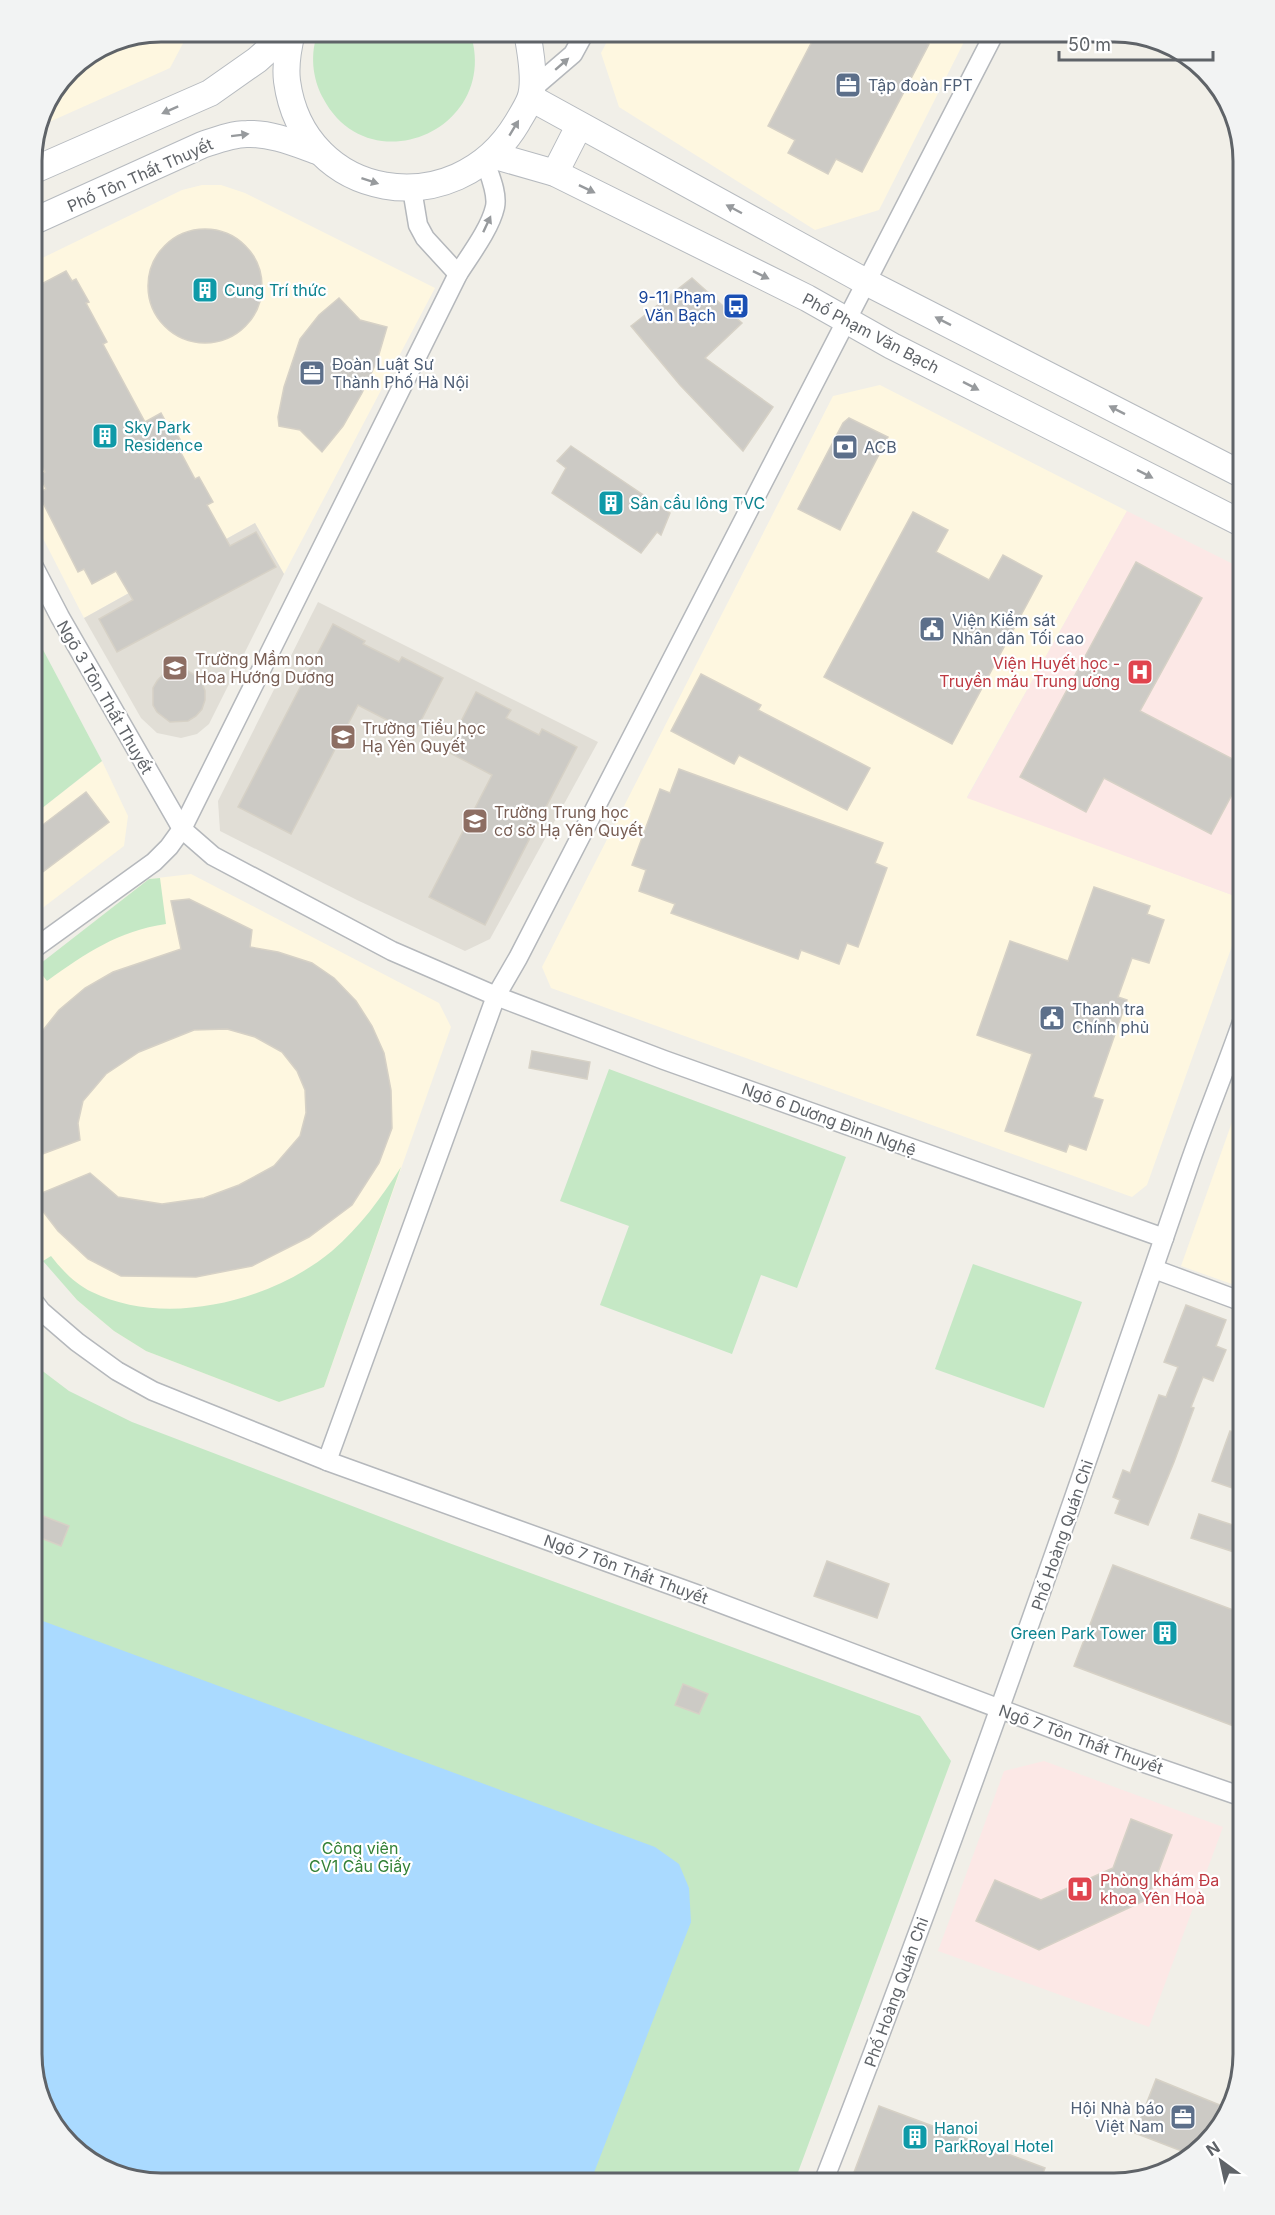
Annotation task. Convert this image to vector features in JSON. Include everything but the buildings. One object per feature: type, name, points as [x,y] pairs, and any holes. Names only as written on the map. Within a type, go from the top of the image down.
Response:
[{"type":"main road","points":[[42,167],[210,93],[278,42]]},
{"type":"main road","points":[[289,42],[287,80],[292,106],[304,130],[320,152],[341,168],[365,181],[412,189],[446,183],[472,170],[489,158],[507,139],[531,94],[528,42]]},
{"type":"main road","points":[[531,94],[579,126],[866,282],[1233,469]]},
{"type":"main road","points":[[555,173],[579,126]]},
{"type":"main road","name":"Phố Tôn Thất Thuyết","points":[[42,217],[202,145],[231,136],[249,134],[274,137],[320,152]]},
{"type":"main road","name":"Phố Phạm Văn Bạch","points":[[489,158],[555,173],[807,298],[892,346],[1233,518]]},
{"type":"street","points":[[531,94],[573,54],[580,42]]},
{"type":"street","points":[[327,1461],[496,996],[518,958],[990,42]]},
{"type":"street","points":[[42,943],[154,862],[182,829],[458,274],[495,207],[489,158]]},
{"type":"street","points":[[412,189],[418,225],[458,274]]},
{"type":"street","name":"Ngõ 3 Tôn Thất Thuyết","points":[[42,582],[182,829],[213,856],[392,951],[496,996]]},
{"type":"street","name":"Ngõ 6 Dương Đình Nghệ","points":[[496,996],[664,1060],[1164,1238]]},
{"type":"street","name":"Phố Hoàng Quán Chi","points":[[827,2173],[872,2058],[999,1709],[1190,1163],[1233,1048]]},
{"type":"street","points":[[1154,1269],[1233,1298]]},
{"type":"street","name":"Ngõ 7 Tôn Thất Thuyết","points":[[42,1312],[77,1342],[117,1371],[153,1391],[327,1461],[696,1594],[1130,1758],[1233,1793]]},
{"type":"shaded area","points":[[184,42],[170,68],[49,122],[54,108],[72,83],[95,62],[108,54],[138,44]]},
{"type":"shaded area","points":[[607,42],[964,42],[879,210],[815,230],[619,107],[601,53]]},
{"type":"shaded area","points":[[202,185],[221,185],[245,193],[435,288],[284,574],[255,523],[84,618],[42,536],[42,258],[182,190]]},
{"type":"shaded area","points":[[880,385],[1127,511],[967,797],[1233,895],[1233,943],[1147,1185],[1132,1197],[551,988],[542,967],[833,396]]},
{"type":"shaded area","name":"Viện Huyết học - Truyền máu Trung ương","points":[[1127,511],[1233,564],[1233,895],[967,798]]},
{"type":"shaded area","name":"Trường Mầm non Hoa Hướng Dương","points":[[255,523],[284,574],[209,724],[197,734],[181,738],[157,733],[141,718],[84,618]]},
{"type":"shaded area","points":[[318,602],[598,742],[490,939],[465,951],[220,831],[218,801]]},
{"type":"shaded area","points":[[102,761],[128,816],[124,846],[42,908],[42,808]]},
{"type":"shaded area","points":[[191,874],[439,1003],[451,1027],[324,1387],[279,1402],[146,1351],[114,1331],[77,1300],[42,1259],[42,963],[149,879]]},
{"type":"shaded area","points":[[1233,1119],[1233,1284],[1181,1266]]},
{"type":"shaded area","name":"Phòng khám Đa khoa Yên Hoà","points":[[1044,1761],[1223,1827],[1149,2027],[938,1951],[1004,1771]]},
{"type":"green space","points":[[315,42],[471,42],[475,66],[467,96],[450,119],[426,134],[398,141],[370,138],[344,124],[323,98],[316,82],[313,65]]},
{"type":"green space","points":[[42,648],[102,761],[42,808]]},
{"type":"green space","points":[[160,878],[166,924],[133,932],[103,945],[47,981],[42,975],[42,962],[149,879]]},
{"type":"green space","points":[[609,1069],[846,1157],[797,1288],[761,1275],[732,1354],[600,1305],[629,1226],[560,1201]]},
{"type":"green space","points":[[401,1167],[324,1387],[279,1402],[146,1351],[114,1331],[77,1300],[43,1261],[51,1256],[80,1285],[121,1303],[152,1308],[184,1308],[216,1304],[249,1296],[307,1269],[332,1251],[370,1212]]},
{"type":"green space","points":[[973,1264],[1082,1302],[1044,1408],[935,1369]]},
{"type":"green space","name":"Công viên CV1 Cầu Giấy","points":[[42,1371],[69,1391],[132,1422],[449,1543],[920,1716],[951,1761],[798,2173],[153,2173],[123,2167],[108,2161],[83,2143],[62,2120],[51,2099],[43,2069]]},
{"type":"water","points":[[42,1621],[655,1847],[679,1864],[689,1888],[691,1922],[594,2173],[153,2173],[123,2167],[108,2161],[83,2143],[62,2120],[51,2099],[43,2069]]},
{"type":"place","name":"Tập đoàn FPT","points":[[848,85]]},
{"type":"place","name":"Cung Trí thức","points":[[205,290]]},
{"type":"place","name":"9-11 Phạm Văn Bạch","points":[[736,306]]},
{"type":"place","name":"Đoàn Luật Sư Thành Phố Hà Nội","points":[[312,373]]},
{"type":"place","name":"Sky Park Residence","points":[[105,436]]},
{"type":"place","name":"ACB","points":[[845,447]]},
{"type":"place","name":"Sân cầu lông TVC","points":[[611,503]]},
{"type":"place","name":"Viện Kiểm sát Nhân dân Tối cao","points":[[932,629]]},
{"type":"place","name":"Trường Mầm non Hoa Hướng Dương","points":[[175,668]]},
{"type":"place","name":"Viện Huyết học - Truyền máu Trung ương","points":[[1140,672]]},
{"type":"place","name":"Trường Tiểu học Hạ Yên Quyết","points":[[343,737]]},
{"type":"place","name":"Trường Trung học cơ sở Hạ Yên Quyết","points":[[475,821]]},
{"type":"place","name":"Thanh tra Chính phủ","points":[[1052,1018]]},
{"type":"place","name":"Green Park Tower","points":[[1165,1633]]},
{"type":"place","name":"Phòng khám Đa khoa Yên Hoà","points":[[1080,1889]]},
{"type":"place","name":"Hội Nhà báo Việt Nam","points":[[1183,2117]]},
{"type":"place","name":"Hanoi ParkRoyal Hotel","points":[[915,2137]]}]
